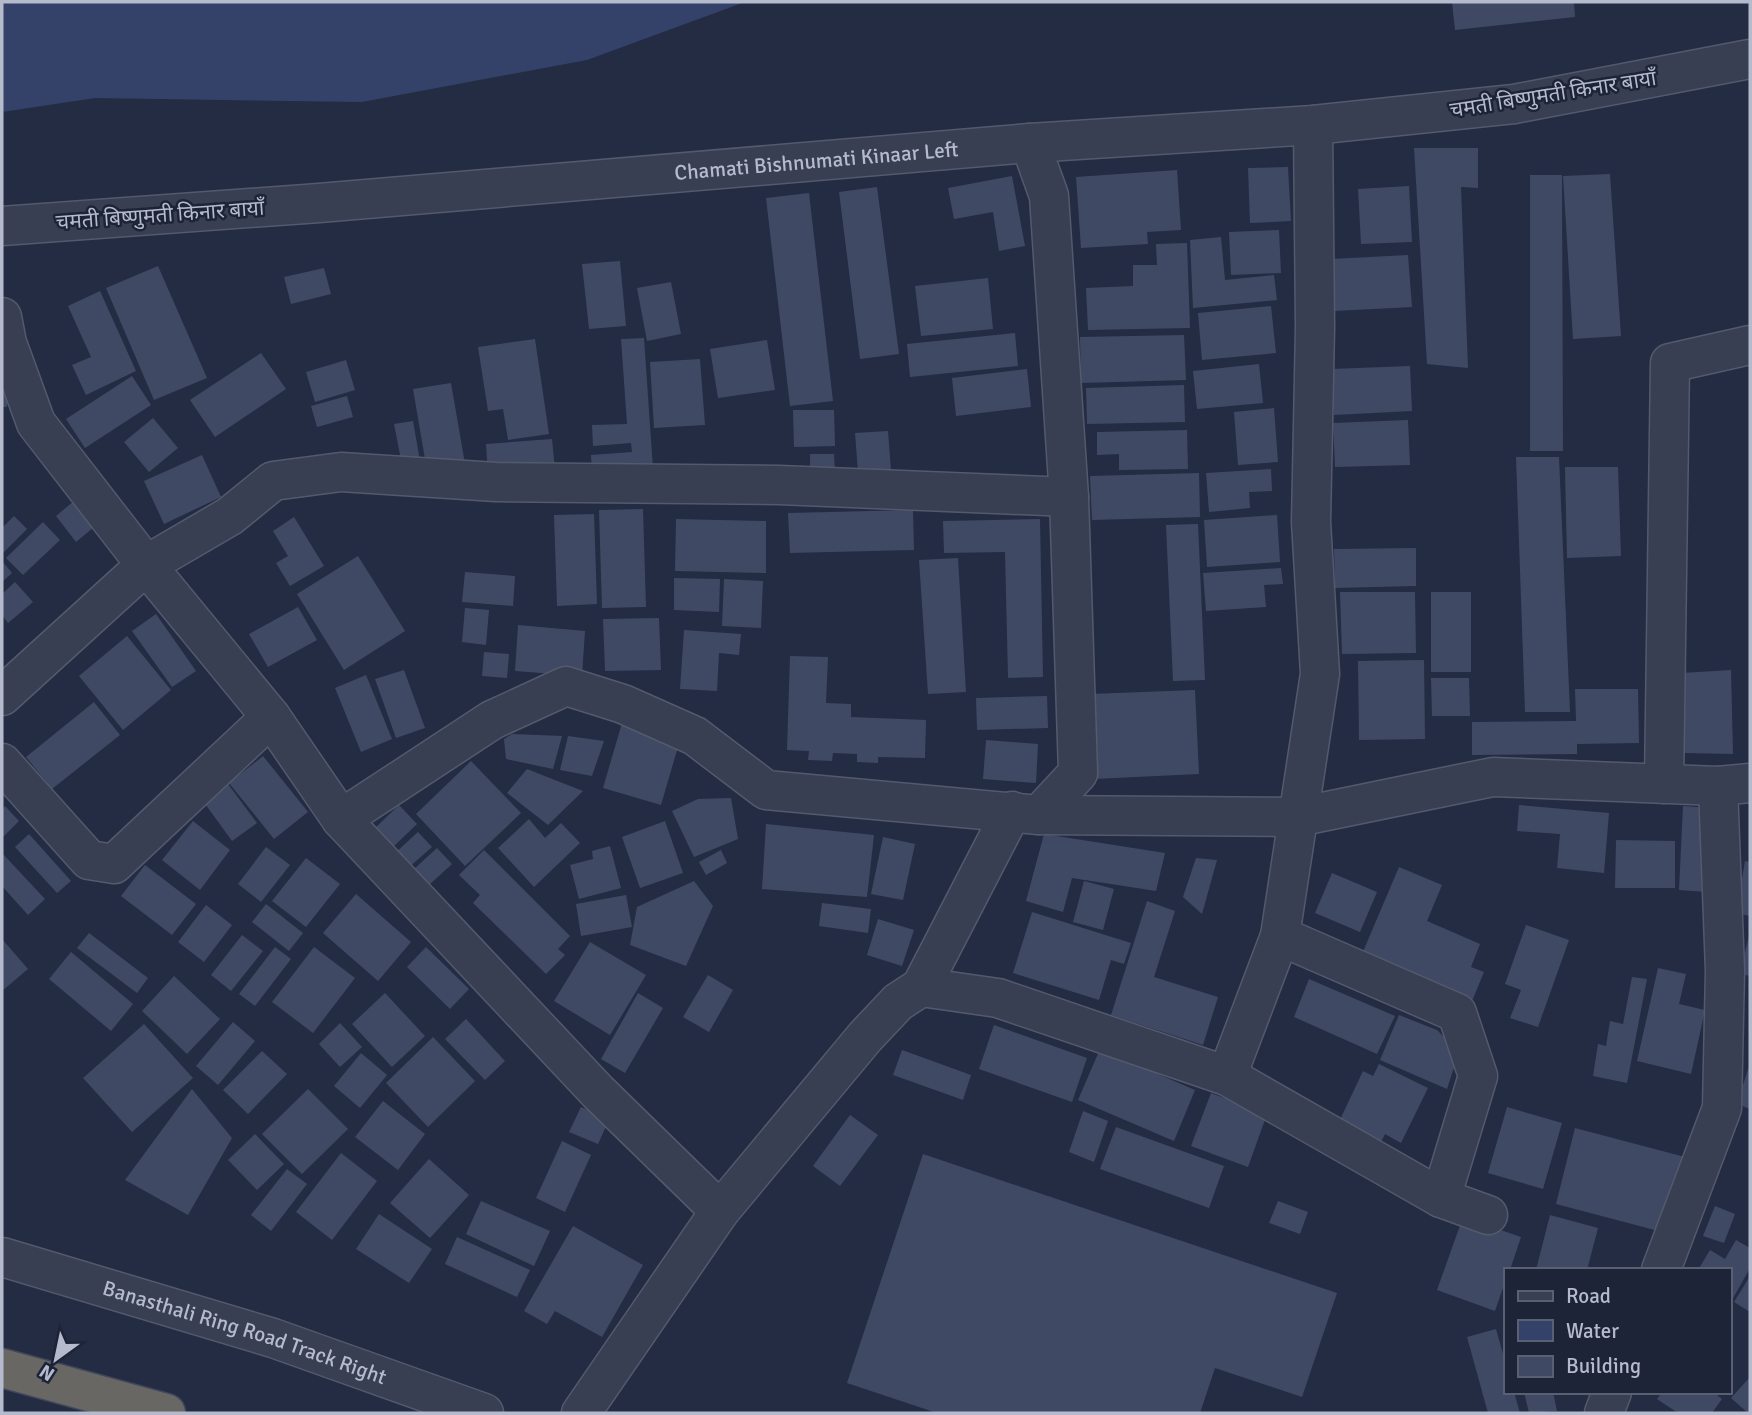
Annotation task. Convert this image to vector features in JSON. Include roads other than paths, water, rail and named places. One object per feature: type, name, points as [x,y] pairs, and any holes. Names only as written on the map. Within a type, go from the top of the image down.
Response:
[{"type":"highway","points":[[2,1368],[166,1413]]},
{"type":"street","name":"चमती बिष्णुमती किनार बायाँ","points":[[1313,125],[1514,104],[1750,59]]},
{"type":"street","name":"Chamati Bishnumati Kinaar Left","points":[[319,203],[1030,143],[1313,125]]},
{"type":"street","points":[[1227,1076],[1280,936],[1320,674],[1311,522],[1315,327],[1313,125]]},
{"type":"street","points":[[581,1413],[720,1211],[865,1037],[898,1002],[921,987],[1026,813],[1078,773],[1069,497],[1049,196],[1030,143]]},
{"type":"street","name":"चमती बिष्णुमती किनार बायाँ","points":[[2,226],[319,203]]},
{"type":"street","points":[[2,317],[7,343],[36,423],[146,565],[271,717],[341,819],[598,1092],[720,1211]]},
{"type":"street","points":[[1664,784],[1670,363],[1750,345]]},
{"type":"street","points":[[2,696],[146,565],[230,516],[273,481],[341,472],[496,482],[779,485],[1069,497]]},
{"type":"street","points":[[341,819],[492,720],[566,686],[623,704],[695,736],[766,790],[1026,813],[1298,817],[1493,778],[1734,785],[1722,1108],[1662,1268]]},
{"type":"street","points":[[2,763],[89,860],[114,864],[271,717]]},
{"type":"street","points":[[1280,936],[1457,1013],[1478,1076],[1441,1198]]},
{"type":"street","points":[[921,987],[999,998],[1227,1076],[1441,1198],[1488,1215]]},
{"type":"street","name":"Banasthali Ring Road Track Right","points":[[2,1257],[273,1338],[484,1413]]},
{"type":"street","points":[[1604,1413],[1611,1394]]},
{"type":"water","points":[[2,2],[745,2],[587,60],[362,102],[95,98],[2,112]]}]
